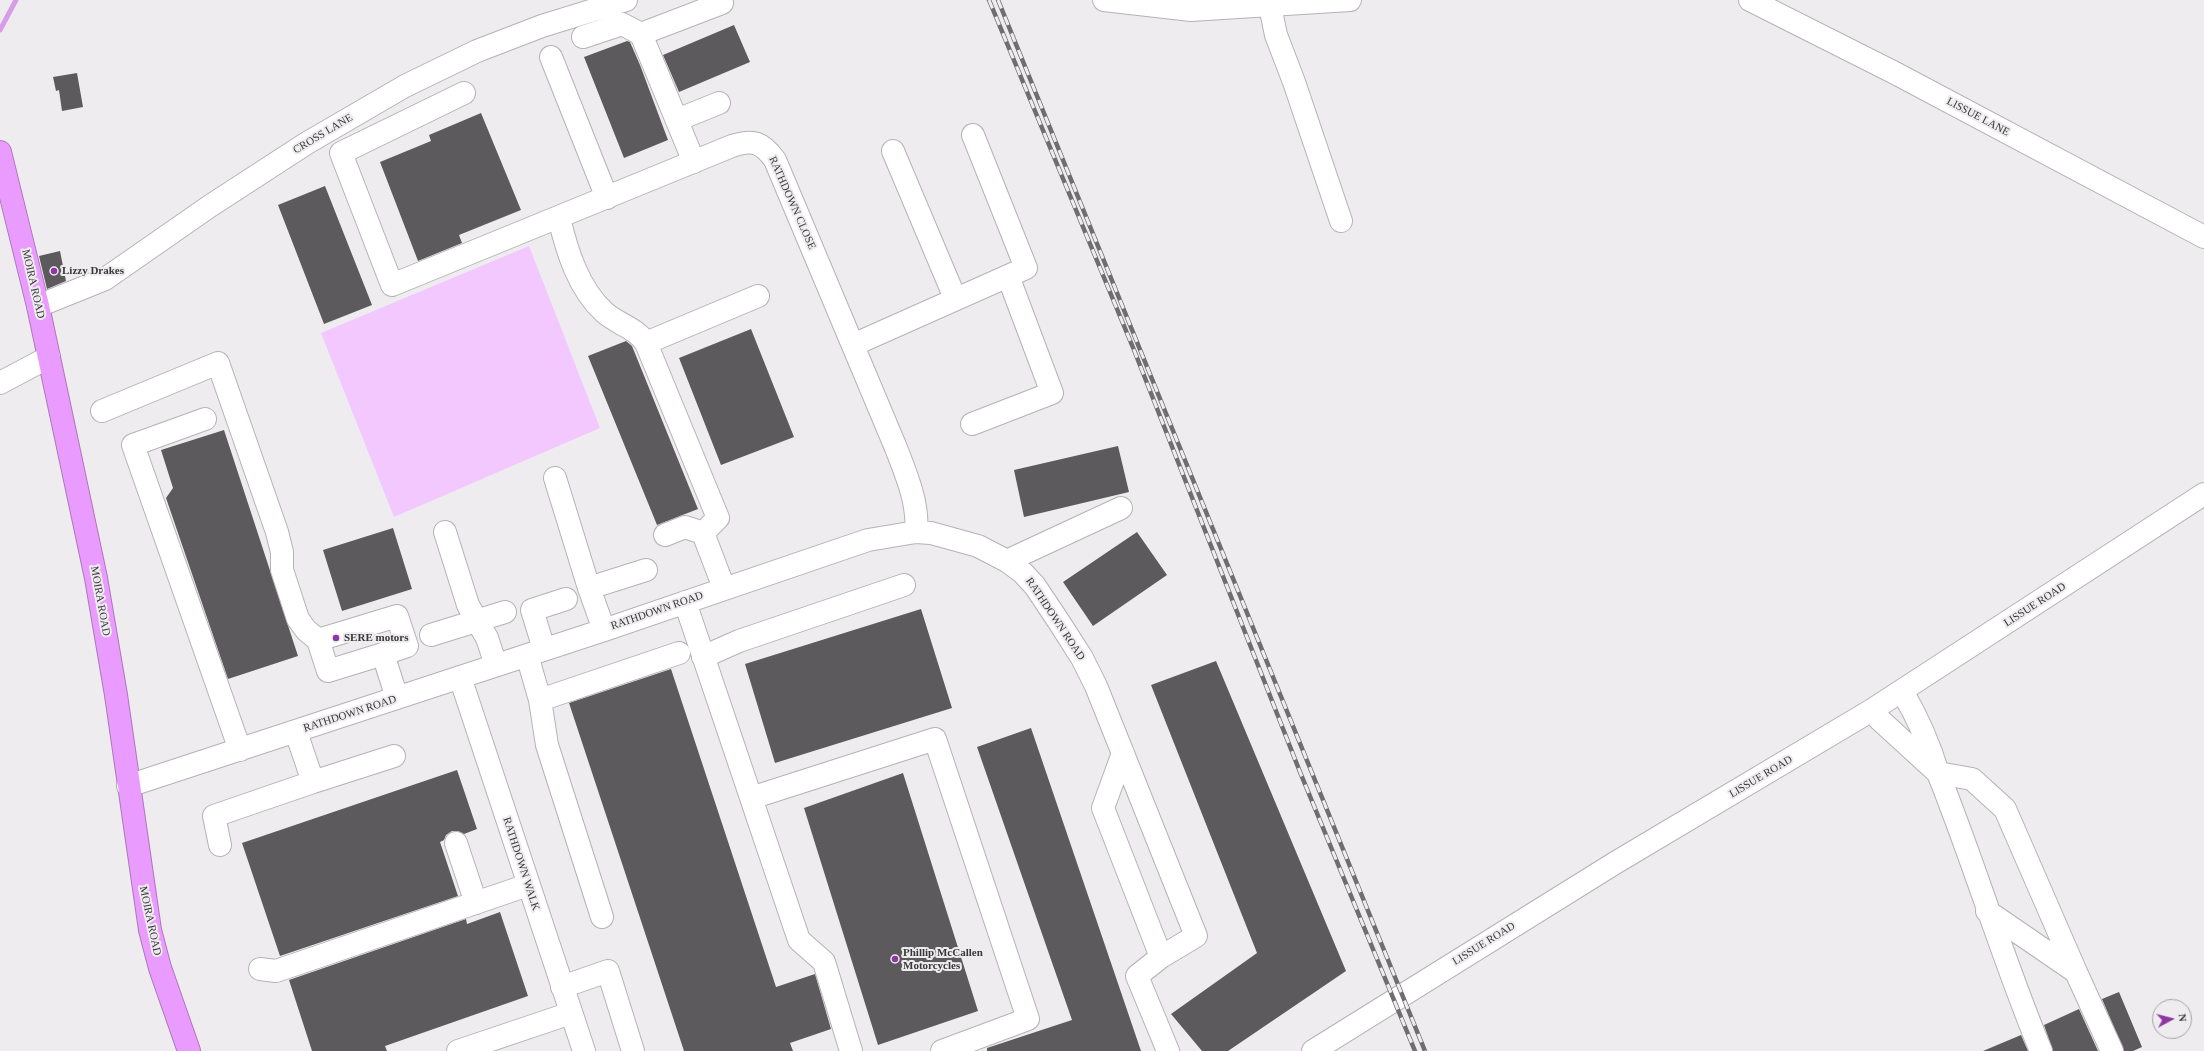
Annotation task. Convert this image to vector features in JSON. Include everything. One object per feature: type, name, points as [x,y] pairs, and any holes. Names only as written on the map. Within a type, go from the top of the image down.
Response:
[{"type":"highway","name":"MOIRA ROAD","points":[[0,152],[38,306],[96,578],[116,695],[150,930],[160,968],[189,1051]]},
{"type":"street","name":"CROSS LANE","points":[[38,306],[105,279],[210,206],[307,143],[405,86],[477,51],[542,26],[626,0]]},
{"type":"street","points":[[1104,0],[1191,10],[1350,0]]},
{"type":"street","name":"LISSUE LANE","points":[[1750,0],[1895,73],[2204,237]]},
{"type":"street","points":[[641,34],[722,3]]},
{"type":"street","points":[[1270,6],[1276,36],[1294,82],[1341,221]]},
{"type":"street","points":[[583,37],[622,24],[641,34],[694,162]]},
{"type":"street","points":[[551,57],[607,198]]},
{"type":"street","name":"RATHDOWN CLOSE","points":[[464,93],[341,153],[392,284],[745,142],[756,143],[767,148],[775,160],[909,482],[917,522],[916,532]]},
{"type":"street","points":[[677,120],[718,103]]},
{"type":"street","points":[[853,345],[955,298],[1026,268],[974,135]]},
{"type":"street","points":[[893,151],[955,298]]},
{"type":"street","points":[[559,218],[565,244],[588,295],[605,312],[632,329],[646,343],[718,518],[703,533]]},
{"type":"street","points":[[972,424],[1052,393],[1008,276]]},
{"type":"street","points":[[646,343],[758,296]]},
{"type":"street","points":[[0,383],[49,358]]},
{"type":"street","points":[[102,411],[218,362],[277,532],[282,552],[282,570],[298,619],[306,630],[318,640],[328,671],[406,646],[397,616],[318,640]]},
{"type":"street","points":[[205,419],[133,445],[240,750]]},
{"type":"street","points":[[555,478],[604,630]]},
{"type":"street","name":"LISSUE ROAD","points":[[1313,1051],[1615,863],[1872,710],[2204,494]]},
{"type":"street","points":[[1007,561],[1121,508]]},
{"type":"street","points":[[665,535],[685,527],[703,533]]},
{"type":"street","points":[[445,532],[468,605],[487,638],[496,665]]},
{"type":"street","name":"RATHDOWN ROAD","points":[[128,786],[604,630],[868,540],[916,532],[956,539],[978,546],[1007,561],[1035,586],[1082,658],[1109,718],[1196,936],[1161,957]]},
{"type":"street","points":[[703,533],[724,588]]},
{"type":"street","points":[[590,588],[646,570]]},
{"type":"street","points":[[703,657],[739,641],[904,585]]},
{"type":"street","points":[[566,599],[532,610],[540,700],[547,745],[602,917]]},
{"type":"street","points":[[685,602],[799,940],[824,962],[851,1051]]},
{"type":"street","points":[[431,635],[505,612]]},
{"type":"street","points":[[384,654],[397,698]]},
{"type":"street","points":[[540,700],[679,654]]},
{"type":"street","name":"RATHDOWN WALK","points":[[460,677],[584,1051]]},
{"type":"street","points":[[1902,691],[1920,721],[1987,911],[2041,1051]]},
{"type":"street","points":[[1872,710],[1880,720],[1938,773],[1972,780],[2005,809],[2112,1051]]},
{"type":"street","points":[[296,732],[314,782]]},
{"type":"street","points":[[751,798],[934,739],[1028,1019],[942,1051]]},
{"type":"street","points":[[1123,754],[1103,808],[1161,957],[1137,976],[1168,1051]]},
{"type":"street","points":[[220,844],[214,816],[394,756]]},
{"type":"street","points":[[456,843],[476,903]]},
{"type":"street","points":[[260,969],[276,971],[528,885]]},
{"type":"street","points":[[1987,911],[2076,972]]},
{"type":"street","points":[[562,987],[608,971],[633,1051]]},
{"type":"street","points":[[458,1051],[571,1012]]},
{"type":"shaded area","points":[[529,246],[600,428],[394,517],[321,333]]},
{"type":"building","points":[[734,25],[750,62],[679,92],[663,55]]},
{"type":"building","points":[[627,41],[630,42],[640,65],[668,140],[624,158],[584,57]]},
{"type":"building","points":[[77,73],[83,107],[62,111],[59,90],[56,91],[53,77]]},
{"type":"building","points":[[481,113],[521,210],[459,235],[462,243],[418,261],[380,162],[431,141],[429,135]]},
{"type":"building","points":[[325,186],[372,305],[324,324],[278,205]]},
{"type":"building","name":"Lizzy Drakes","points":[[60,251],[66,281],[47,289],[39,256]]},
{"type":"building","points":[[751,329],[794,437],[721,465],[679,358]]},
{"type":"building","points":[[626,341],[632,346],[698,509],[657,525],[588,356]]},
{"type":"building","points":[[224,430],[298,656],[228,679],[166,498],[173,488],[161,450]]},
{"type":"building","points":[[1118,446],[1129,492],[1024,517],[1014,470]]},
{"type":"building","points":[[393,528],[412,589],[342,611],[323,550]]},
{"type":"building","points":[[1137,532],[1167,575],[1093,626],[1063,582]]},
{"type":"building","points":[[921,609],[952,708],[775,763],[745,664]]},
{"type":"building","points":[[1216,661],[1346,971],[1228,1051],[1202,1051],[1171,1014],[1257,953],[1151,685]]},
{"type":"building","points":[[671,669],[776,987],[815,974],[831,1029],[790,1043],[793,1051],[684,1051],[569,703]]},
{"type":"building","points":[[1031,728],[1141,1051],[987,1051],[987,1048],[1072,1020],[977,747]]},
{"type":"building","points":[[457,770],[477,829],[464,834],[458,831],[452,831],[446,835],[444,840],[440,842],[458,896],[280,956],[242,843]]},
{"type":"building","points":[[903,773],[978,1011],[878,1045],[804,808]]},
{"type":"building","points":[[500,912],[528,996],[385,1046],[387,1051],[312,1051],[289,980],[466,919],[467,924]]},
{"type":"building","points":[[2119,992],[2142,1047],[2133,1051],[2124,1051],[2102,999]]},
{"type":"building","points":[[2079,1009],[2098,1051],[2053,1051],[2044,1025]]},
{"type":"building","points":[[2021,1035],[2028,1051],[1983,1051]]},
{"type":"waterway","points":[[0,30],[16,0]]},
{"type":"railway","points":[[989,0],[1134,350],[1300,772],[1415,1051]]},
{"type":"railway","points":[[998,0],[1425,1051]]},
{"type":"place","name":"Lizzy Drakes","points":[[54,271]]},
{"type":"place","name":"SERE motors","points":[[336,638]]},
{"type":"place","name":"Phillip McCallen Motorcycles","points":[[895,959]]}]
